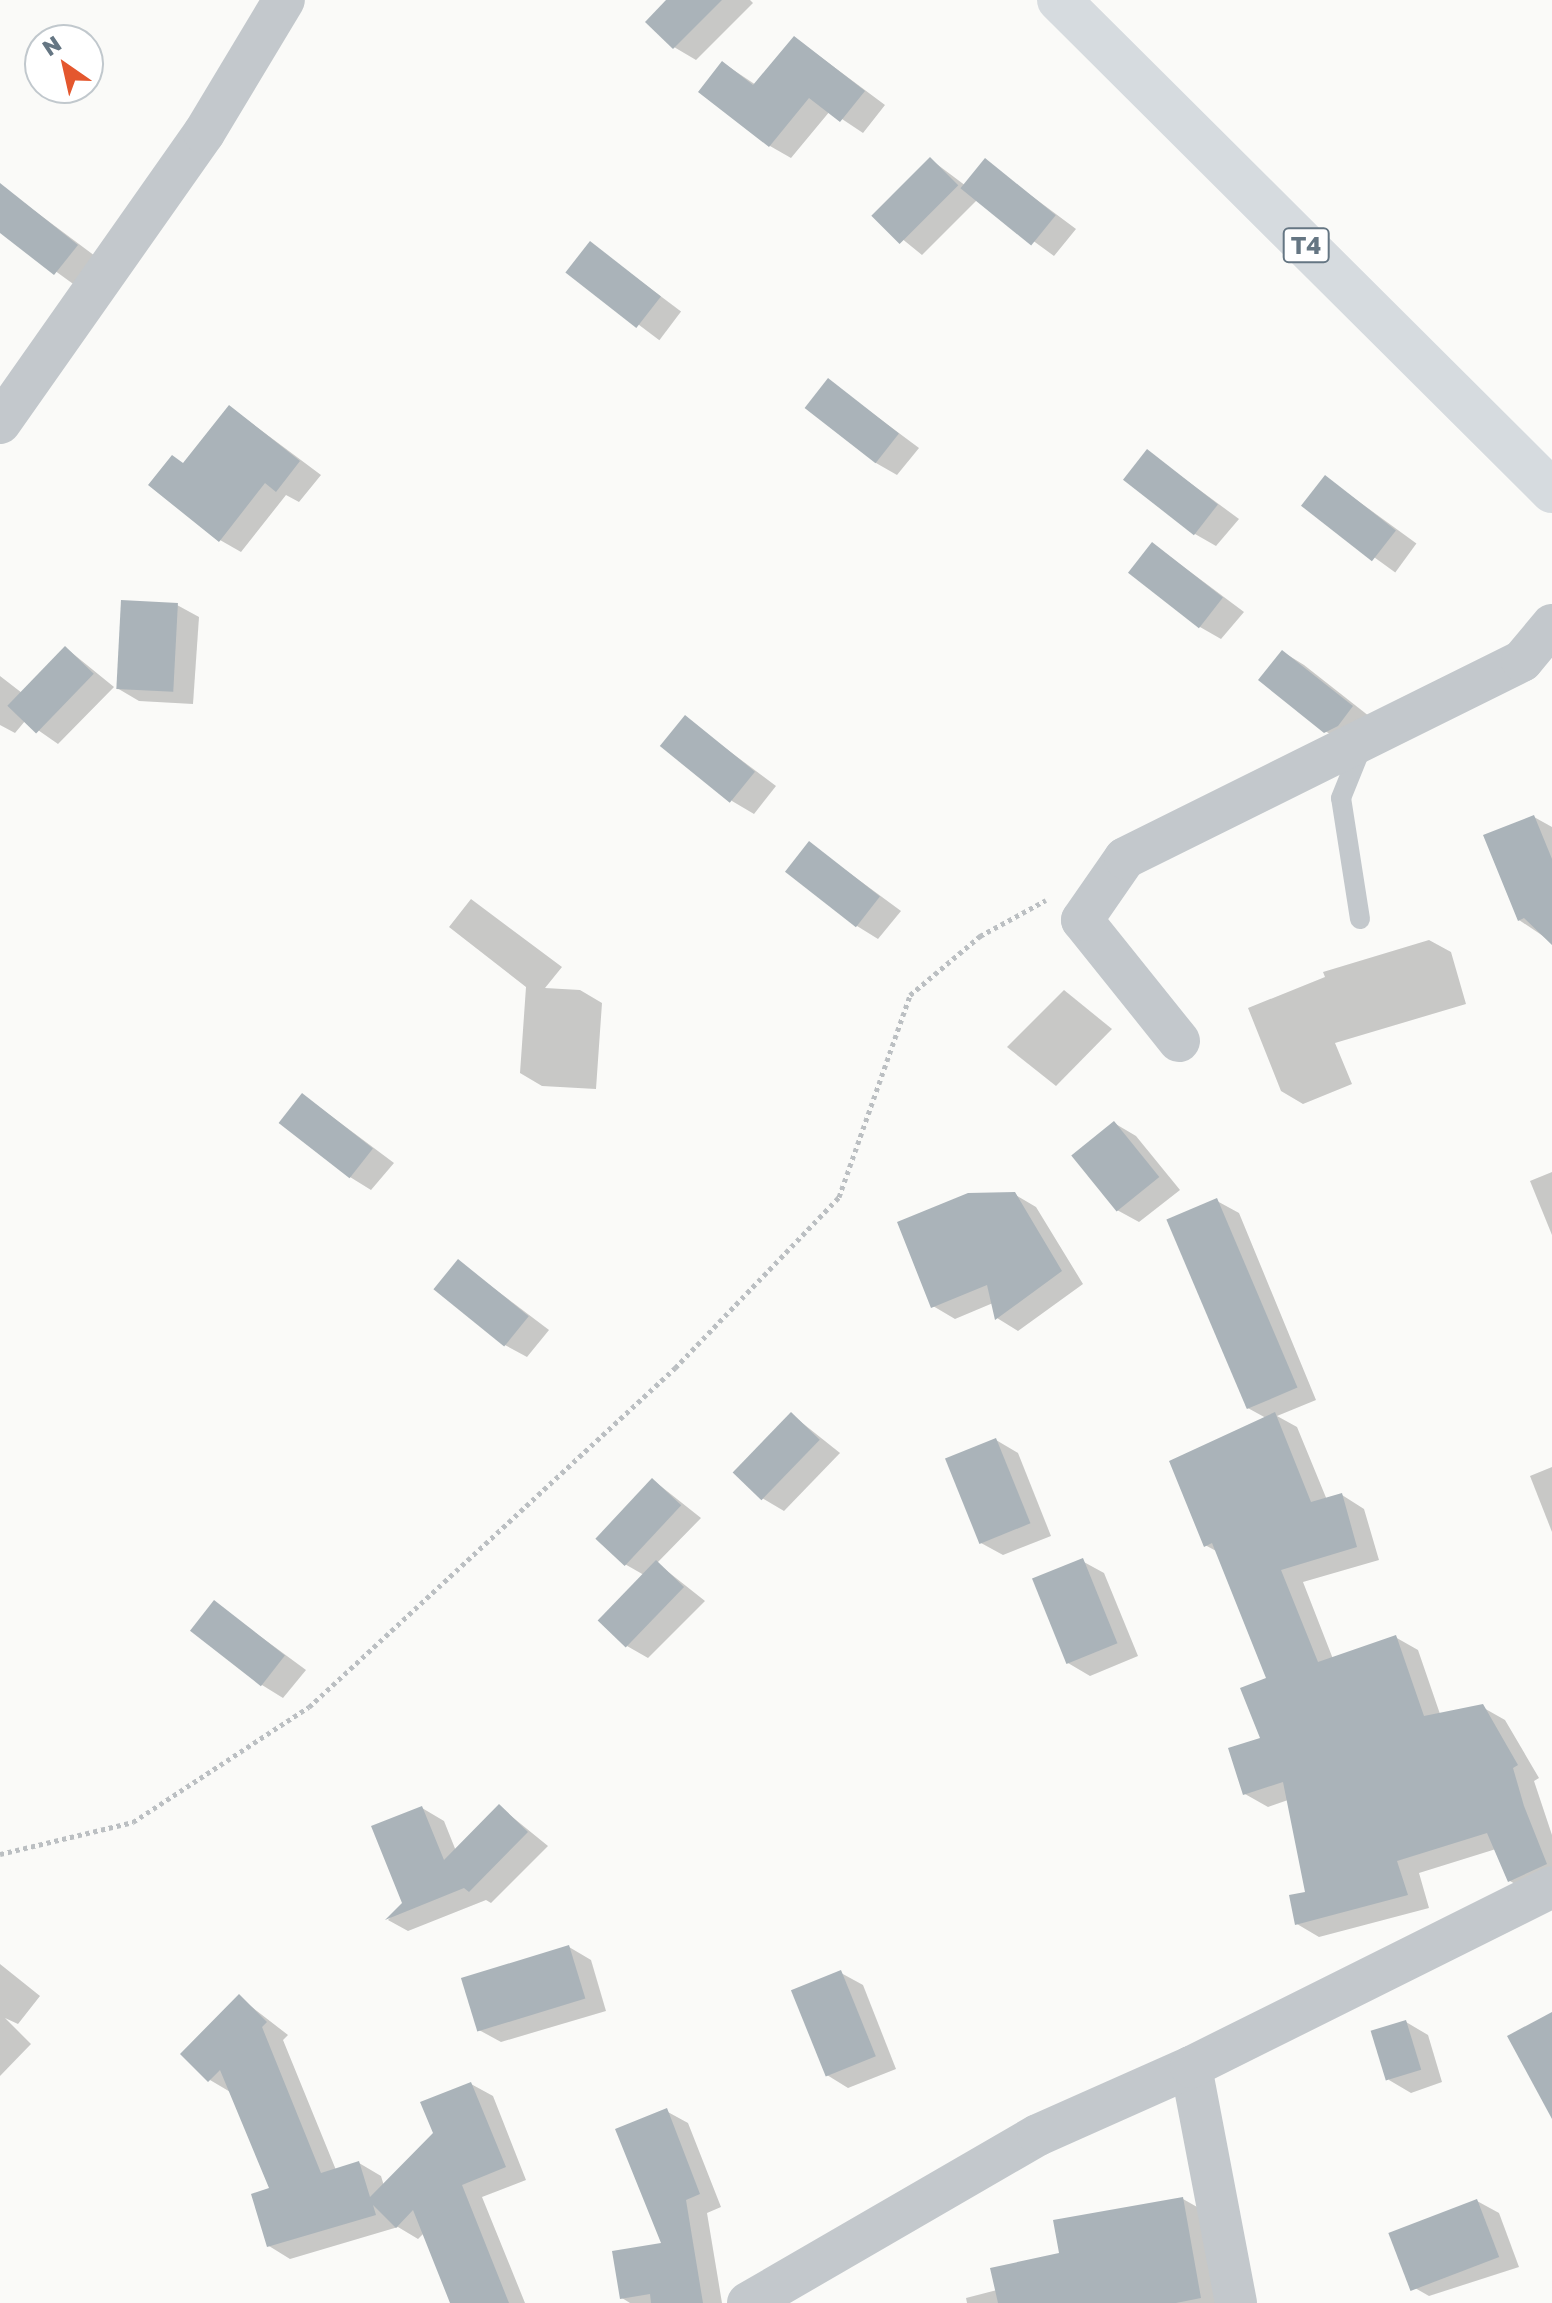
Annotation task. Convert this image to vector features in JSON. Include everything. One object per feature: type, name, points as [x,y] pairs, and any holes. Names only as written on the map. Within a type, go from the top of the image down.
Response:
[{"type":"highway","name":"T4","points":[[1059,0],[1552,491]]},
{"type":"street","points":[[0,423],[204,133],[284,0]]},
{"type":"street","points":[[1179,1041],[1082,920],[1125,858],[1522,661],[1552,625]]},
{"type":"street","points":[[748,2303],[1038,2135],[1191,2067],[1552,1887]]},
{"type":"street","points":[[1191,2067],[1236,2303]]},
{"type":"lane","points":[[1360,919],[1341,798],[1364,742]]},
{"type":"path","points":[[0,1854],[133,1822],[309,1707],[675,1368],[839,1197],[910,995],[980,936],[1059,894]]},
{"type":"building","points":[[666,0],[722,0],[673,49],[645,22]]},
{"type":"building","points":[[794,36],[865,91],[840,122],[809,98],[769,147],[698,92],[722,61],[753,85]]},
{"type":"building","points":[[930,157],[958,185],[900,244],[871,216]]},
{"type":"building","points":[[985,158],[1056,215],[1031,246],[960,188]]},
{"type":"building","points":[[0,183],[78,245],[54,275],[0,233]]},
{"type":"building","points":[[590,241],[661,296],[636,328],[565,273]]},
{"type":"building","points":[[828,378],[899,433],[876,463],[805,408]]},
{"type":"building","points":[[229,405],[300,461],[276,492],[265,483],[219,542],[148,485],[172,455],[183,463]]},
{"type":"building","points":[[1147,449],[1218,504],[1194,535],[1123,480]]},
{"type":"building","points":[[1325,475],[1396,530],[1372,561],[1301,506]]},
{"type":"building","points":[[1152,542],[1223,597],[1199,628],[1128,573]]},
{"type":"building","points":[[121,600],[178,603],[173,692],[116,689]]},
{"type":"building","points":[[65,646],[94,674],[36,733],[7,706]]},
{"type":"building","points":[[1282,650],[1353,706],[1338,726],[1324,733],[1258,680]]},
{"type":"building","points":[[685,715],[755,772],[730,803],[660,746]]},
{"type":"building","points":[[1534,815],[1552,859],[1552,945],[1524,918],[1518,921],[1483,835]]},
{"type":"building","points":[[809,841],[880,896],[856,927],[785,872]]},
{"type":"building","points":[[302,1093],[373,1148],[350,1178],[279,1123]]},
{"type":"building","points":[[1114,1121],[1159,1177],[1117,1212],[1071,1156]]},
{"type":"building","points":[[1015,1192],[1062,1271],[995,1320],[987,1285],[931,1308],[897,1222],[968,1193]]},
{"type":"building","points":[[1217,1198],[1297,1388],[1247,1409],[1166,1219]]},
{"type":"building","points":[[458,1259],[529,1316],[504,1347],[433,1289]]},
{"type":"building","points":[[791,1412],[820,1440],[761,1500],[733,1472]]},
{"type":"building","points":[[1275,1412],[1311,1502],[1342,1493],[1357,1547],[1281,1570],[1318,1662],[1396,1635],[1424,1716],[1483,1704],[1518,1765],[1513,1768],[1524,1806],[1547,1864],[1508,1882],[1487,1833],[1397,1861],[1408,1895],[1295,1925],[1289,1895],[1305,1892],[1283,1782],[1243,1795],[1228,1748],[1260,1738],[1240,1688],[1266,1678],[1212,1543],[1204,1547],[1169,1461]]},
{"type":"building","points":[[996,1438],[1030,1523],[979,1544],[945,1459]]},
{"type":"building","points":[[652,1478],[681,1505],[625,1566],[595,1539]]},
{"type":"building","points":[[1083,1558],[1117,1643],[1066,1664],[1032,1579]]},
{"type":"building","points":[[656,1560],[684,1587],[626,1648],[598,1620]]},
{"type":"building","points":[[214,1600],[285,1655],[261,1686],[190,1631]]},
{"type":"building","points":[[499,1804],[528,1832],[469,1892],[464,1888],[385,1920],[402,1903],[371,1826],[422,1806],[444,1860]]},
{"type":"building","points":[[569,1945],[585,1999],[477,2032],[461,1978]]},
{"type":"building","points":[[841,1970],[876,2056],[826,2076],[791,1990]]},
{"type":"building","points":[[239,1994],[267,2022],[262,2027],[321,2173],[359,2161],[370,2197],[433,2133],[420,2102],[471,2082],[506,2167],[462,2185],[509,2303],[450,2303],[413,2210],[396,2228],[373,2205],[376,2215],[267,2247],[251,2194],[269,2188],[220,2070],[208,2082],[180,2054]]},
{"type":"building","points":[[1552,2012],[1552,2119],[1507,2036]]},
{"type":"building","points":[[1406,2020],[1421,2070],[1386,2081],[1371,2031]]},
{"type":"building","points":[[667,2108],[700,2194],[686,2200],[703,2303],[651,2303],[650,2294],[620,2299],[612,2251],[661,2243],[615,2129]]},
{"type":"building","points":[[1183,2197],[1201,2298],[1176,2303],[998,2303],[990,2268],[1059,2253],[1053,2220]]},
{"type":"building","points":[[1477,2199],[1499,2257],[1411,2291],[1388,2233]]}]
